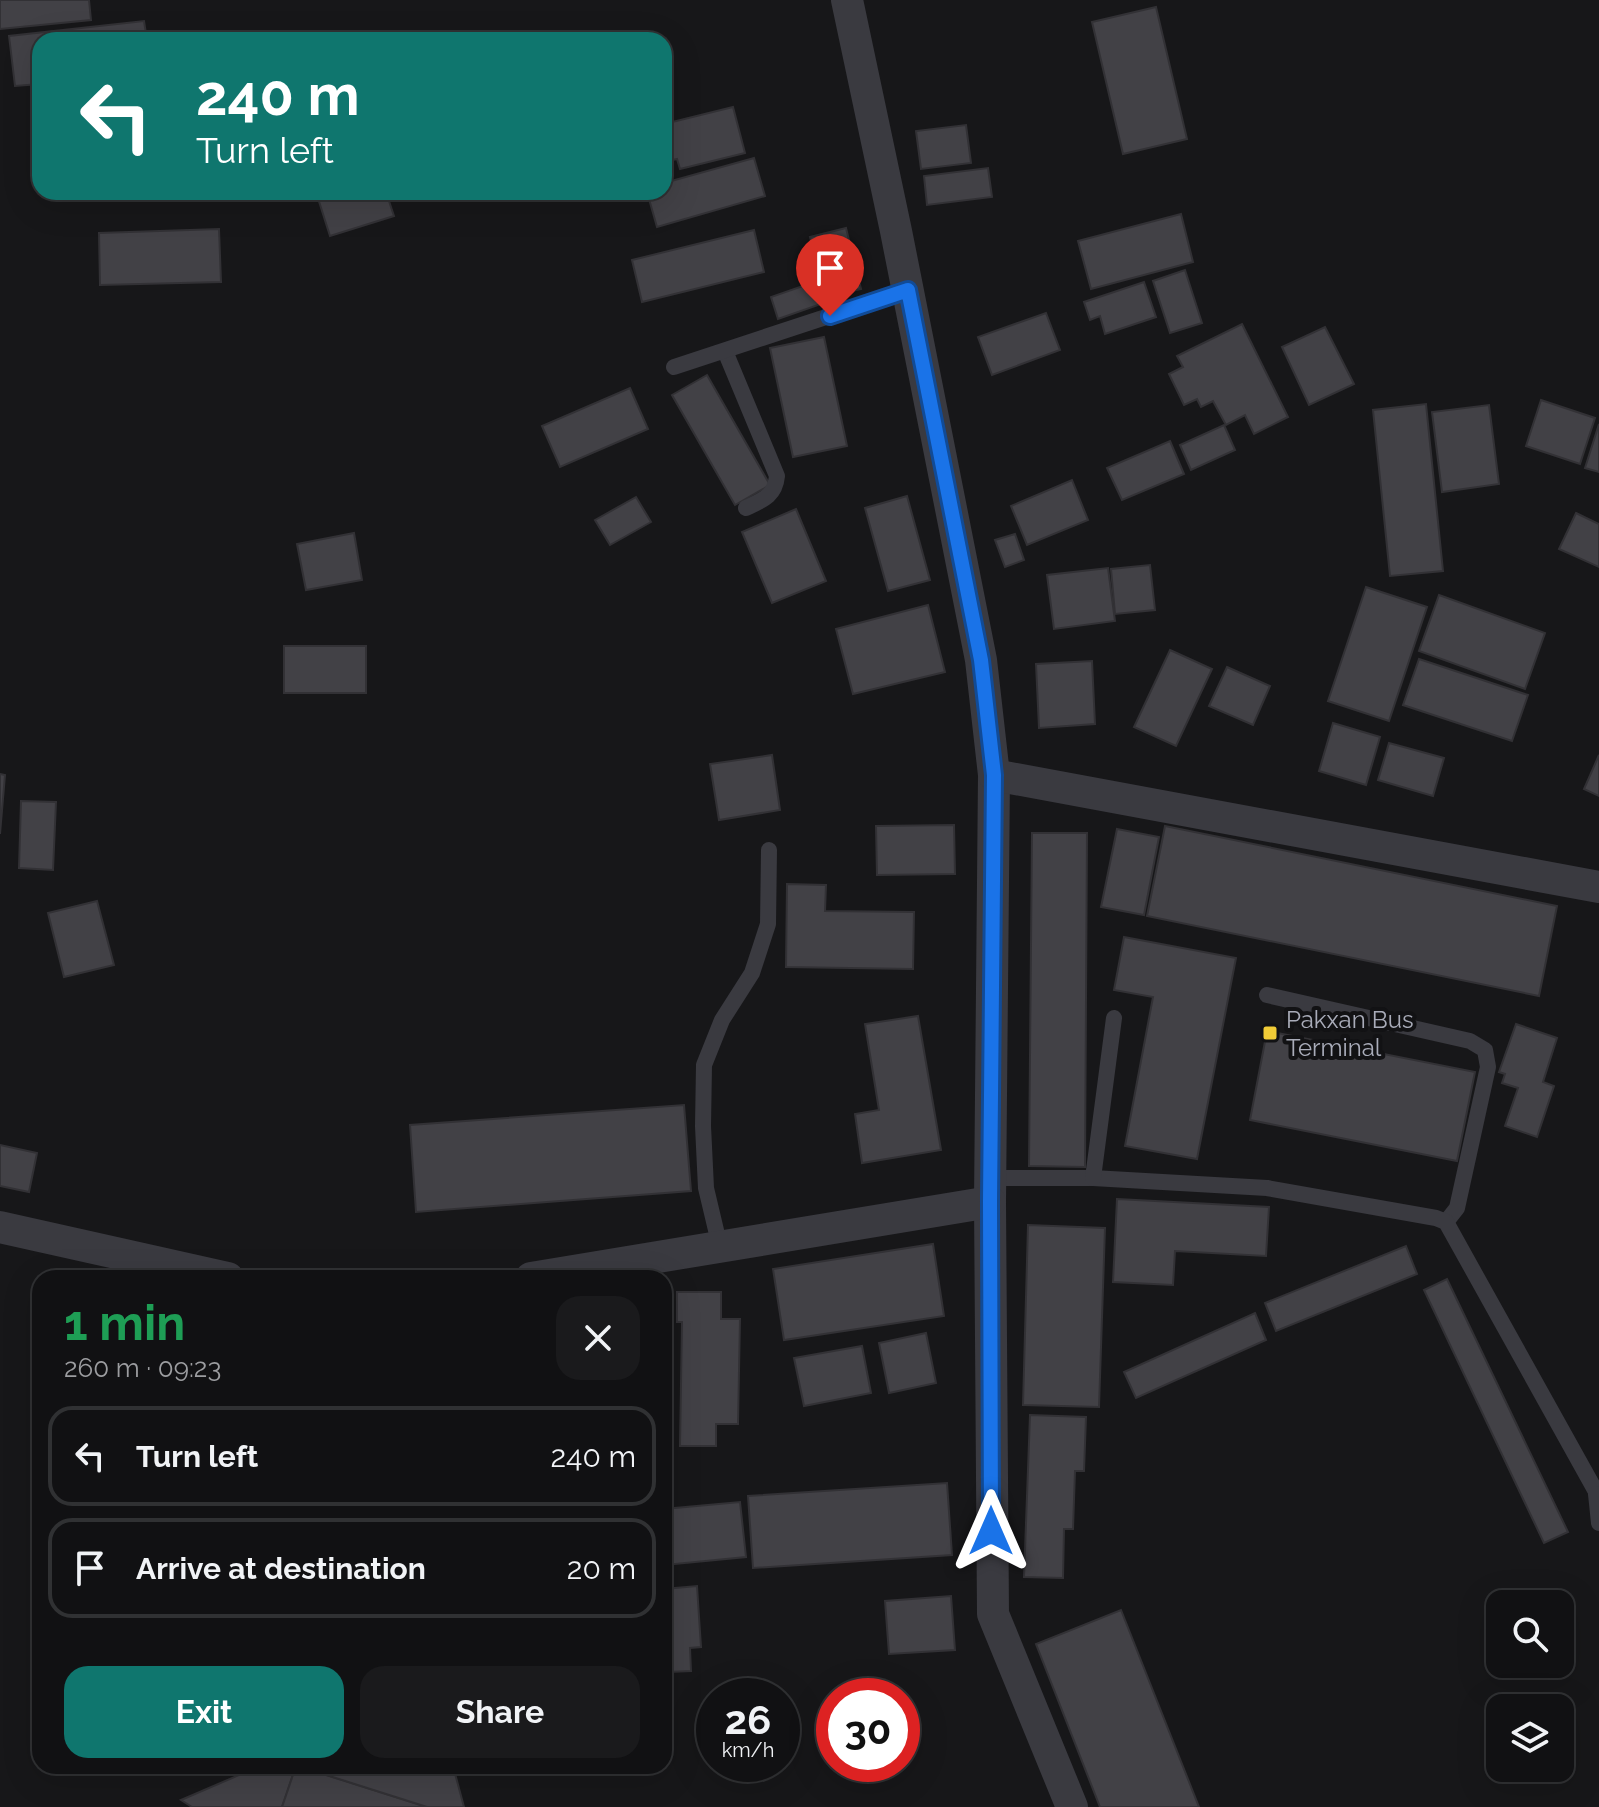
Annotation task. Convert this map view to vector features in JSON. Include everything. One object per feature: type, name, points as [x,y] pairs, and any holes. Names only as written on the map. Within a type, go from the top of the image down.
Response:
[{"type":"street","points":[[847,0],[981,660],[994,775],[990,1190],[993,1614],[1072,1807]]},
{"type":"street","points":[[994,775],[1599,887]]},
{"type":"street","points":[[580,1270],[720,1247],[990,1190]]},
{"type":"street","points":[[0,1227],[192,1270]]},
{"type":"lane","points":[[674,367],[908,290]]},
{"type":"lane","points":[[725,351],[777,476],[776,487],[768,498],[746,508]]},
{"type":"lane","points":[[720,1247],[706,1188],[704,1065],[722,1020],[752,973],[768,924],[769,850]]},
{"type":"lane","points":[[1267,995],[1470,1041],[1485,1050],[1488,1067],[1457,1208],[1446,1222]]},
{"type":"lane","points":[[1093,1178],[1114,1018]]},
{"type":"lane","points":[[990,1190],[1093,1178],[1267,1188],[1446,1222],[1598,1495],[1599,1523]]},
{"type":"building","points":[[0,0],[89,0],[91,20],[0,29]]},
{"type":"building","points":[[1156,7],[1187,139],[1123,154],[1092,22]]},
{"type":"building","points":[[144,21],[146,32],[45,32]]},
{"type":"building","points":[[32,33],[32,85],[15,86],[9,36]]},
{"type":"building","points":[[733,107],[745,153],[680,169],[677,159],[672,160],[672,122]]},
{"type":"building","points":[[966,125],[971,163],[921,169],[916,131]]},
{"type":"building","points":[[754,158],[765,196],[657,227],[649,200],[672,200],[672,181]]},
{"type":"building","points":[[988,168],[992,197],[927,205],[924,176]]},
{"type":"building","points":[[319,200],[389,200],[394,216],[330,236]]},
{"type":"building","points":[[1181,214],[1193,262],[1091,289],[1078,241]]},
{"type":"building","points":[[846,228],[861,289],[824,297],[810,237]]},
{"type":"building","points":[[219,229],[221,282],[100,285],[99,233]]},
{"type":"building","points":[[754,230],[764,272],[642,302],[632,260]]},
{"type":"building","points":[[1185,270],[1202,323],[1170,333],[1153,281]]},
{"type":"building","points":[[817,281],[824,303],[778,319],[771,297]]},
{"type":"building","points":[[1144,282],[1156,317],[1105,334],[1100,316],[1090,320],[1084,302]]},
{"type":"building","points":[[1046,313],[1060,350],[992,375],[978,337]]},
{"type":"building","points":[[1242,324],[1288,417],[1254,434],[1245,415],[1226,425],[1213,401],[1201,407],[1197,399],[1184,405],[1169,374],[1183,367],[1177,356]]},
{"type":"building","points":[[1325,327],[1354,384],[1309,405],[1282,347]]},
{"type":"building","points":[[824,337],[847,446],[793,457],[770,348]]},
{"type":"building","points":[[707,375],[770,485],[735,505],[672,395]]},
{"type":"building","points":[[630,388],[648,429],[560,467],[542,426]]},
{"type":"building","points":[[1541,400],[1595,418],[1580,464],[1526,446]]},
{"type":"building","points":[[1426,404],[1443,571],[1390,576],[1373,410]]},
{"type":"building","points":[[1489,405],[1499,484],[1442,492],[1432,412]]},
{"type":"building","points":[[1599,424],[1599,472],[1585,468]]},
{"type":"building","points":[[1224,425],[1235,450],[1191,470],[1180,445]]},
{"type":"building","points":[[1170,441],[1184,474],[1122,500],[1107,468]]},
{"type":"building","points":[[1072,480],[1088,520],[1027,545],[1011,506]]},
{"type":"building","points":[[907,496],[930,580],[888,591],[865,508]]},
{"type":"building","points":[[636,497],[651,522],[610,545],[595,520]]},
{"type":"building","points":[[796,509],[826,581],[772,603],[742,532]]},
{"type":"building","points":[[1576,513],[1599,524],[1599,567],[1559,549]]},
{"type":"building","points":[[354,533],[362,580],[306,590],[297,544]]},
{"type":"building","points":[[1015,534],[1024,560],[1005,567],[995,540]]},
{"type":"building","points":[[1150,565],[1155,610],[1115,614],[1111,569]]},
{"type":"building","points":[[1108,568],[1115,621],[1054,629],[1047,575]]},
{"type":"building","points":[[1366,587],[1427,607],[1389,721],[1328,701]]},
{"type":"building","points":[[1439,595],[1545,633],[1525,689],[1419,651]]},
{"type":"building","points":[[928,605],[945,672],[853,694],[836,629]]},
{"type":"building","points":[[284,646],[366,646],[366,693],[284,693]]},
{"type":"building","points":[[1170,650],[1212,669],[1176,746],[1134,727]]},
{"type":"building","points":[[1419,659],[1528,695],[1512,741],[1403,705]]},
{"type":"building","points":[[1092,661],[1095,724],[1039,728],[1036,664]]},
{"type":"building","points":[[1227,667],[1270,686],[1253,725],[1209,706]]},
{"type":"building","points":[[1333,723],[1380,737],[1366,785],[1319,771]]},
{"type":"building","points":[[1389,743],[1444,758],[1433,796],[1378,780]]},
{"type":"building","points":[[772,755],[780,810],[719,820],[710,764]]},
{"type":"building","points":[[1599,755],[1599,796],[1584,789]]},
{"type":"building","points":[[0,774],[5,775],[0,834]]},
{"type":"building","points":[[21,801],[56,802],[53,870],[19,868]]},
{"type":"building","points":[[954,825],[955,874],[877,875],[876,826]]},
{"type":"building","points":[[1165,826],[1557,906],[1539,996],[1147,916]]},
{"type":"building","points":[[1117,829],[1159,837],[1144,915],[1101,907]]},
{"type":"building","points":[[1032,833],[1087,833],[1085,1167],[1029,1166]]},
{"type":"building","points":[[787,884],[826,885],[825,911],[914,912],[913,969],[786,967]]},
{"type":"building","points":[[97,901],[114,965],[64,977],[48,913]]},
{"type":"building","points":[[1124,937],[1236,958],[1197,1159],[1125,1146],[1153,997],[1114,990]]},
{"type":"building","points":[[918,1016],[941,1150],[862,1163],[855,1114],[879,1110],[865,1024]]},
{"type":"building","points":[[1516,1024],[1557,1038],[1543,1082],[1554,1086],[1537,1137],[1505,1126],[1518,1088],[1502,1083],[1505,1074],[1499,1072]]},
{"type":"building","points":[[1267,1031],[1475,1072],[1457,1161],[1250,1120]]},
{"type":"building","points":[[684,1105],[691,1191],[416,1212],[410,1125]]},
{"type":"building","points":[[0,1145],[37,1153],[29,1192],[0,1186]]},
{"type":"building","points":[[1117,1199],[1269,1207],[1266,1256],[1175,1251],[1173,1285],[1113,1282]]},
{"type":"building","points":[[1028,1225],[1105,1228],[1099,1407],[1023,1405]]},
{"type":"building","points":[[933,1244],[944,1316],[784,1340],[773,1269]]},
{"type":"building","points":[[1406,1246],[1417,1274],[1276,1331],[1265,1303]]},
{"type":"building","points":[[1447,1279],[1568,1532],[1544,1543],[1424,1290]]},
{"type":"building","points":[[677,1292],[721,1292],[721,1319],[740,1319],[738,1424],[716,1424],[716,1446],[680,1446],[682,1322],[677,1322]]},
{"type":"building","points":[[1255,1313],[1266,1340],[1136,1398],[1124,1372]]},
{"type":"building","points":[[926,1333],[936,1383],[889,1393],[879,1343]]},
{"type":"building","points":[[862,1346],[871,1393],[804,1406],[794,1358]]},
{"type":"building","points":[[1030,1415],[1086,1417],[1084,1471],[1075,1471],[1073,1529],[1064,1529],[1063,1578],[1024,1577]]},
{"type":"building","points":[[947,1483],[952,1555],[753,1568],[748,1496]]},
{"type":"building","points":[[740,1502],[746,1557],[672,1564],[672,1508]]},
{"type":"building","points":[[697,1586],[701,1647],[690,1648],[691,1671],[672,1672],[672,1588]]},
{"type":"building","points":[[951,1596],[955,1650],[889,1654],[885,1601]]},
{"type":"building","points":[[1121,1610],[1199,1807],[1100,1807],[1036,1644]]},
{"type":"building","points":[[241,1774],[293,1774],[282,1807],[192,1807],[181,1800]]},
{"type":"building","points":[[293,1774],[323,1774],[427,1807],[282,1807]]},
{"type":"building","points":[[323,1774],[455,1774],[464,1807],[427,1807]]},
{"type":"place","name":"Pakxan Bus Terminal","points":[[1270,1033]]},
{"type":"route","points":[[830,316],[908,290],[981,660],[994,775],[991,1531]]}]
